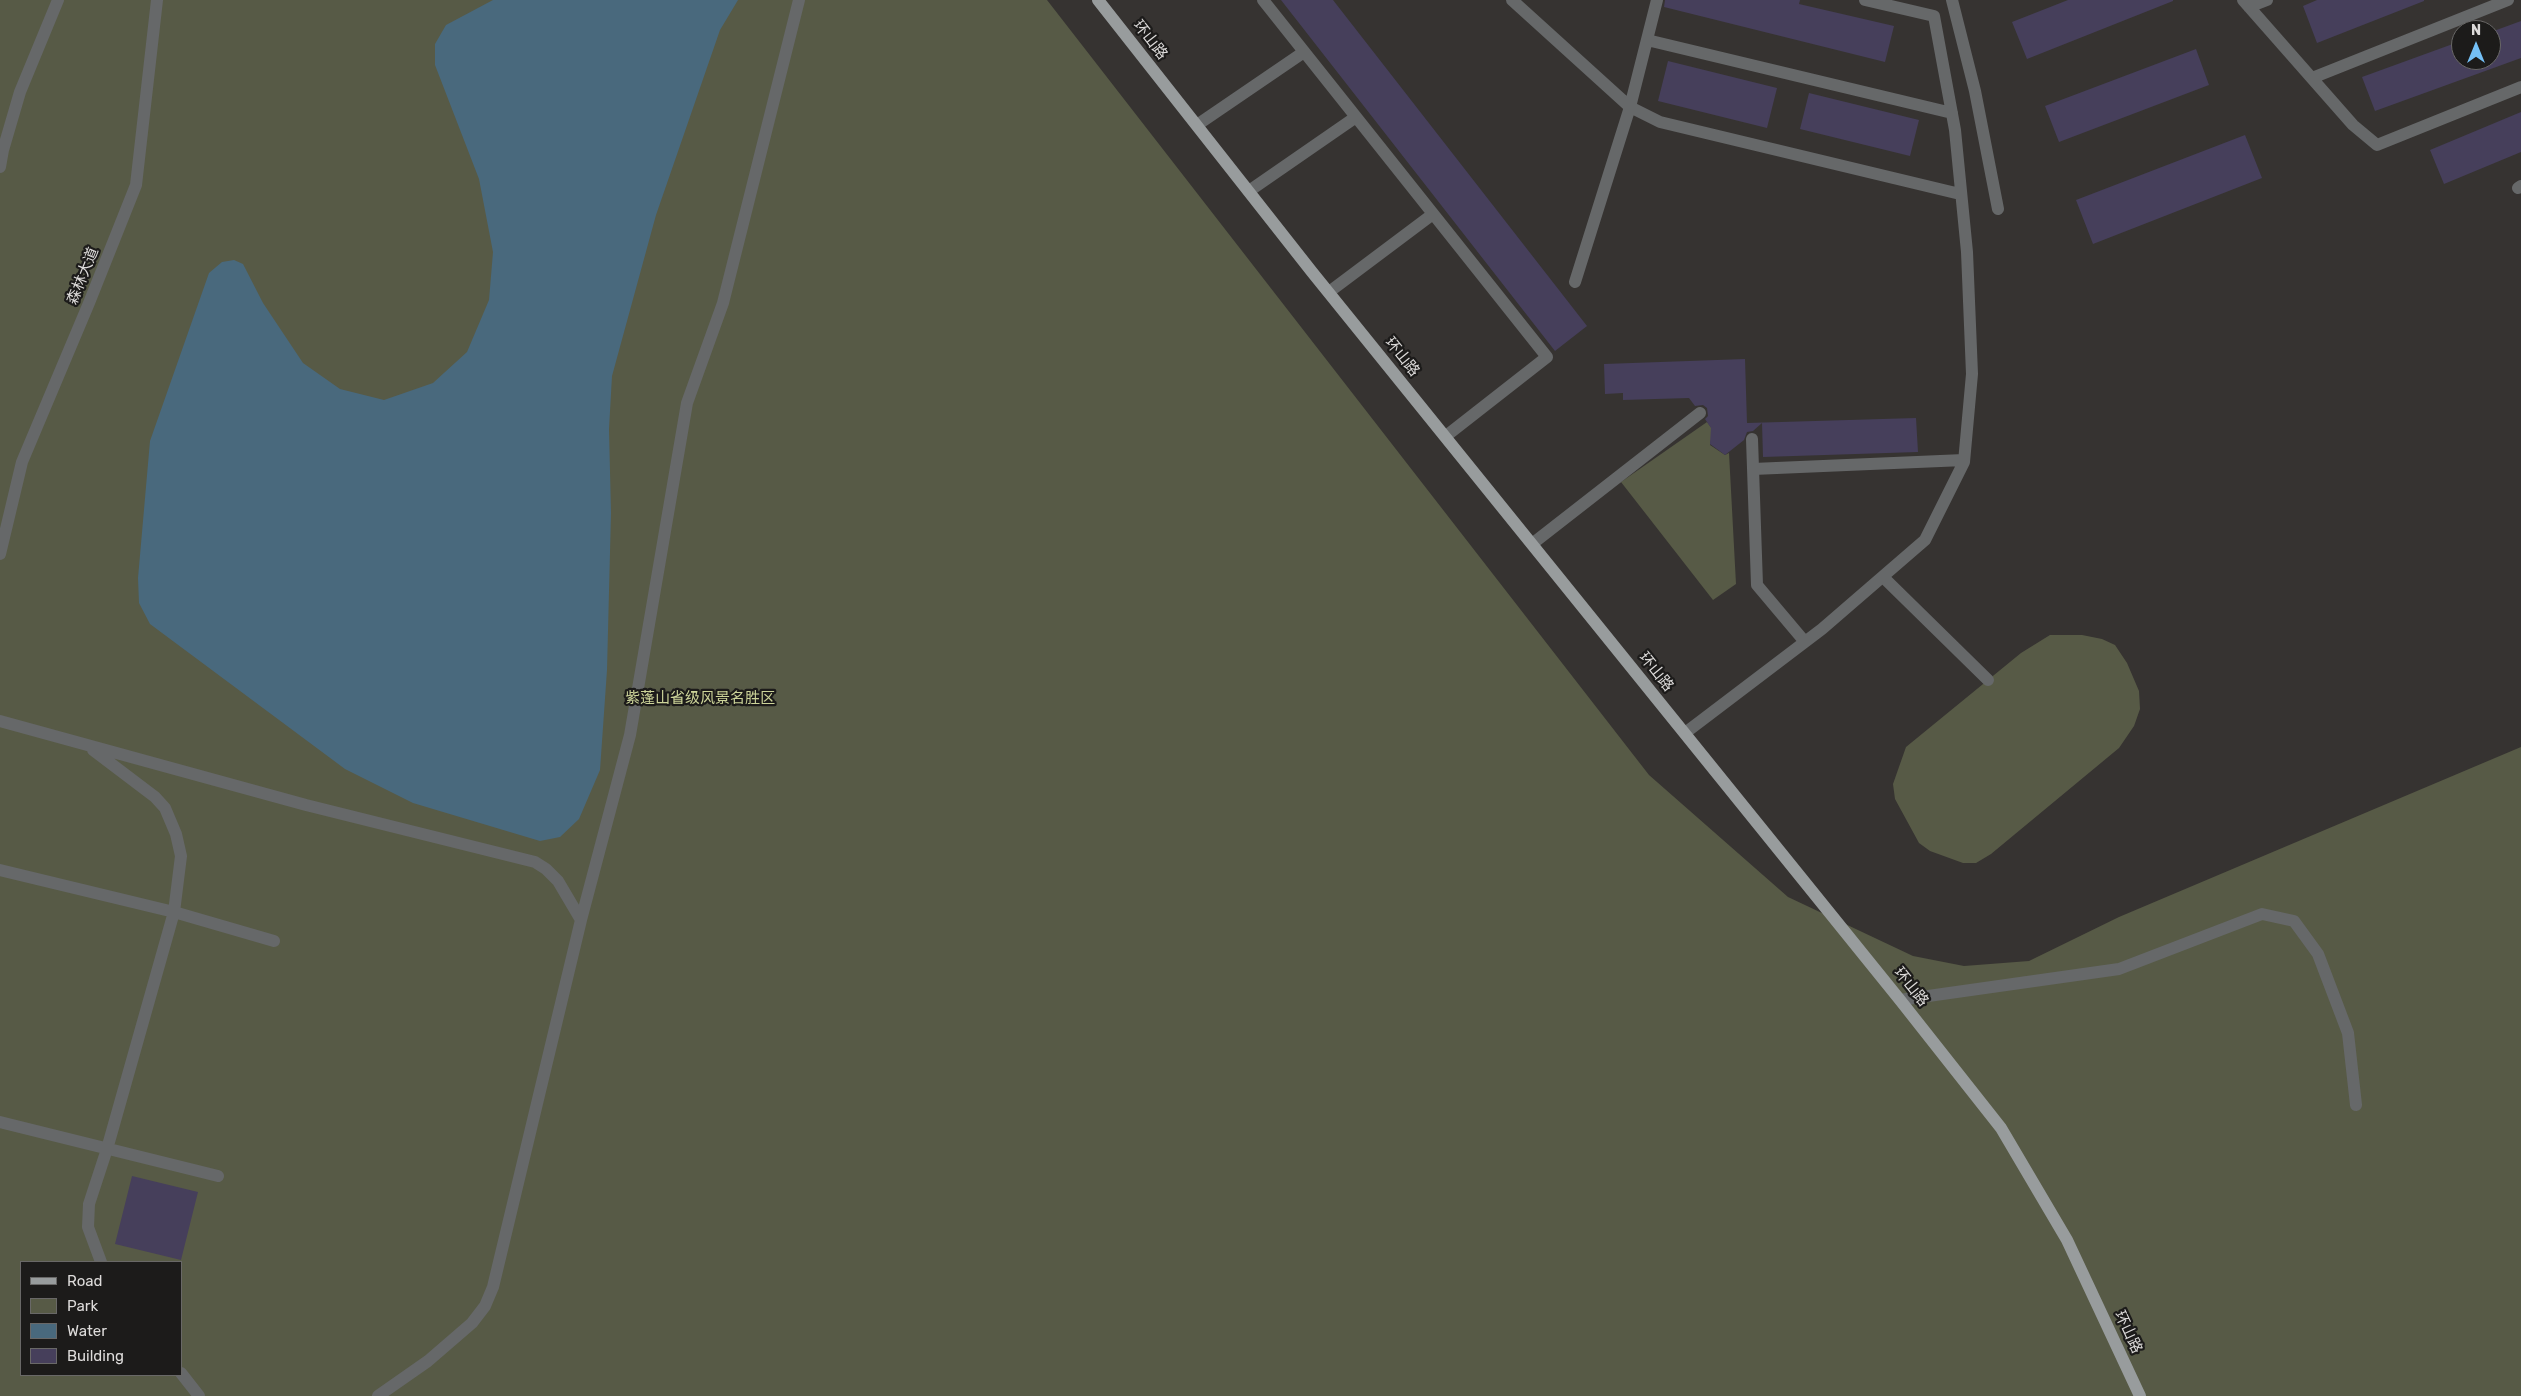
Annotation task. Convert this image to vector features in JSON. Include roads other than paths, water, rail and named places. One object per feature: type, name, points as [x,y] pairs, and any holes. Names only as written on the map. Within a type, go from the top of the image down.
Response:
[{"type":"main road","name":"环山路","points":[[1098,0],[1329,292],[2001,1128],[2067,1240],[2140,1396]]},
{"type":"street","points":[[0,167],[20,92],[58,0]]},
{"type":"street","name":"森林大道","points":[[0,554],[22,462],[136,185],[157,0]]},
{"type":"street","points":[[378,1396],[428,1361],[472,1323],[485,1306],[493,1287],[582,920],[630,735],[688,404],[722,303],[799,0]]},
{"type":"street","points":[[1263,0],[1546,356],[1446,436]]},
{"type":"street","points":[[1512,0],[1630,107],[1660,122],[1960,194]]},
{"type":"street","points":[[1575,282],[1630,107],[1657,0]]},
{"type":"street","points":[[1684,732],[1805,642],[1925,540],[1964,460],[1972,374],[1967,252],[1952,113],[1934,16],[1865,0]]},
{"type":"street","points":[[1952,0],[1975,91],[1998,209]]},
{"type":"street","points":[[2246,3],[2267,0]]},
{"type":"street","points":[[2312,78],[2508,0]]},
{"type":"street","points":[[2246,3],[2353,125],[2377,145],[2521,88]]},
{"type":"street","points":[[1647,40],[1952,113]]},
{"type":"street","points":[[1197,125],[1304,52]]},
{"type":"street","points":[[1249,191],[1356,117]]},
{"type":"street","points":[[1329,292],[1433,214]]},
{"type":"street","points":[[1532,544],[1700,413]]},
{"type":"street","points":[[1752,439],[1757,585],[1805,642]]},
{"type":"street","points":[[1753,469],[1964,460]]},
{"type":"street","points":[[1883,577],[1988,680]]},
{"type":"street","points":[[0,721],[306,805],[535,862],[546,869],[558,881],[582,920]]},
{"type":"street","points":[[87,746],[155,797],[165,808],[176,834],[180,856],[174,912],[89,1204],[88,1227],[101,1261]]},
{"type":"street","points":[[0,870],[174,912],[274,941]]},
{"type":"street","points":[[1900,1000],[2119,969],[2262,914],[2294,921],[2318,954],[2348,1033],[2356,1105]]},
{"type":"street","points":[[0,1122],[106,1150],[218,1176]]},
{"type":"street","points":[[182,1374],[198,1396]]},
{"type":"water","points":[[493,0],[738,0],[720,30],[656,215],[612,376],[609,429],[611,513],[607,670],[600,770],[579,819],[560,837],[540,841],[413,803],[345,769],[150,624],[139,603],[138,578],[150,441],[209,273],[222,262],[234,260],[243,264],[263,303],[303,363],[340,389],[384,400],[433,383],[467,352],[489,300],[493,252],[479,179],[435,65],[435,44],[446,25]]},
{"type":"park label","name":"紫蓬山省级风景名胜区","points":[[700,699]]}]
